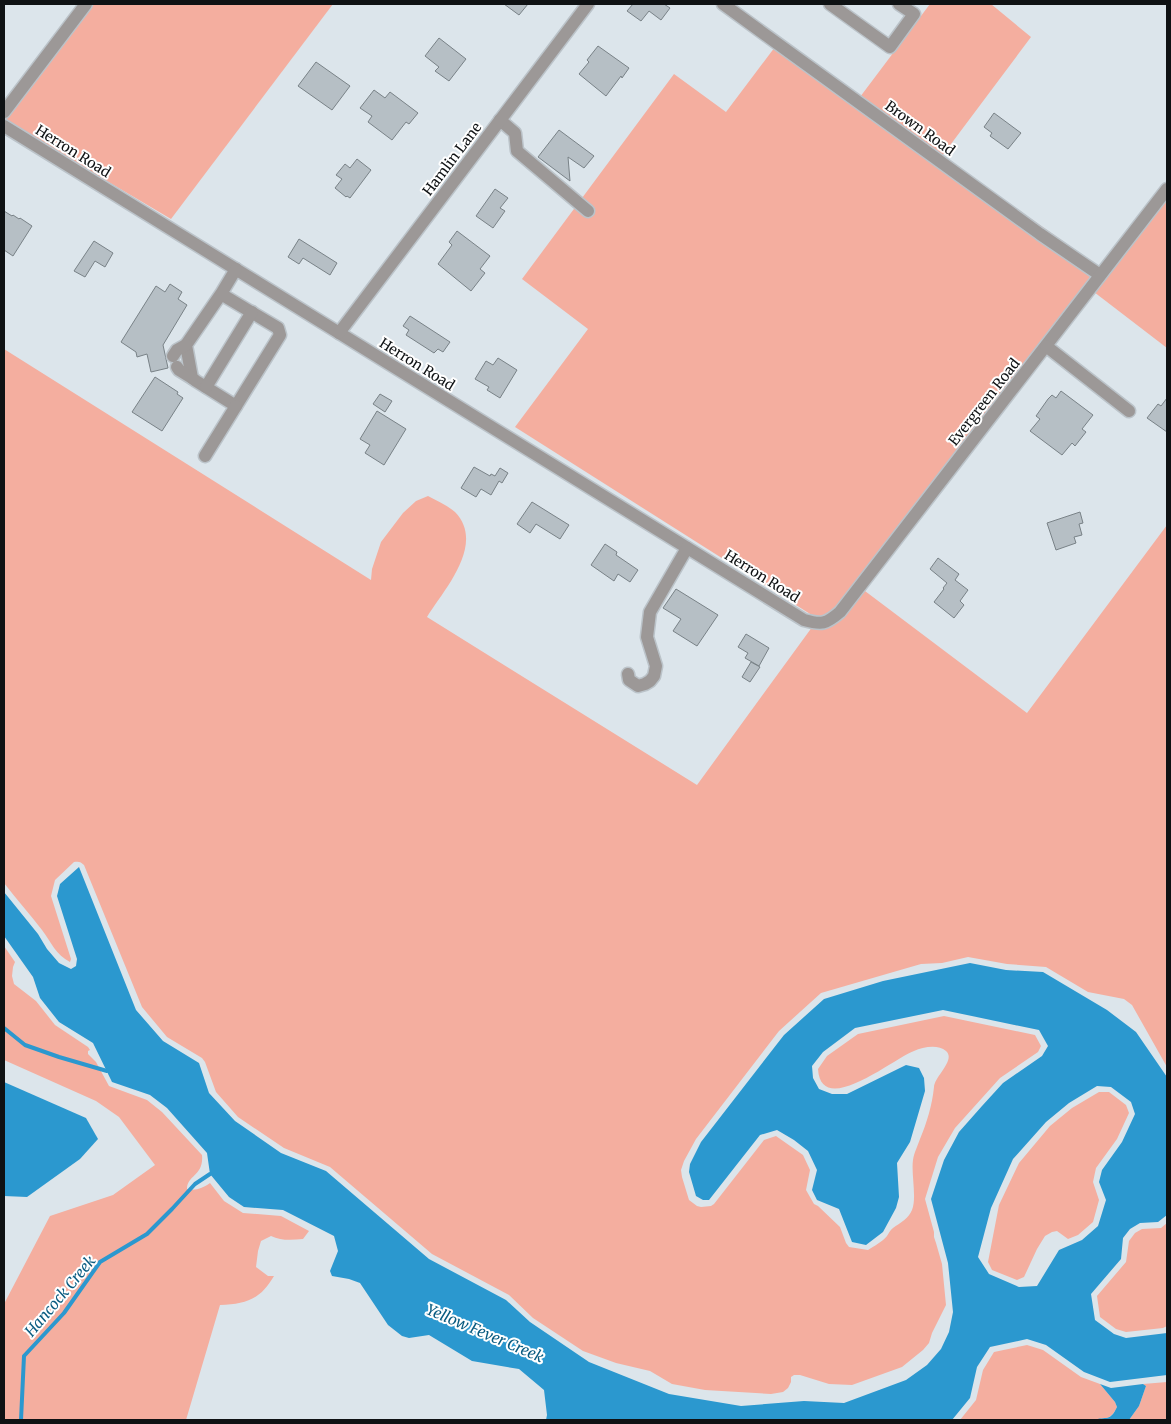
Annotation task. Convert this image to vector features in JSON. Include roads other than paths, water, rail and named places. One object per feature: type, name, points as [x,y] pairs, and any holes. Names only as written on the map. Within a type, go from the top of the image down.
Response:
[{"type":"street","points":[[4,112],[86,4]]},
{"type":"street","name":"Hamlin Lane","points":[[339,333],[588,4]]},
{"type":"street","points":[[830,4],[890,47],[914,14],[899,4]]},
{"type":"street","name":"Brown Road","points":[[730,6],[1040,234],[1100,275]]},
{"type":"street","points":[[500,120],[515,133],[517,151],[588,211]]},
{"type":"street","name":"Herron Road","points":[[4,126],[804,620],[817,623]]},
{"type":"street","name":"Evergreen Road","points":[[817,623],[830,620],[840,612],[1167,189]]},
{"type":"street","points":[[236,269],[186,345],[177,350],[175,361],[179,370],[236,406]]},
{"type":"street","points":[[205,456],[280,335],[278,328],[221,294]]},
{"type":"street","points":[[206,387],[252,312]]},
{"type":"street","points":[[186,345],[192,378]]},
{"type":"street","points":[[1046,346],[1129,411]]},
{"type":"street","points":[[628,674],[628,680],[638,686],[650,681],[654,676],[656,666],[647,637],[650,612],[687,548]]},
{"type":"water","points":[[79,867],[136,1010],[163,1041],[199,1063],[209,1093],[235,1121],[281,1153],[326,1171],[429,1259],[506,1300],[530,1322],[589,1362],[669,1394],[741,1406],[804,1401],[844,1403],[906,1380],[927,1365],[941,1349],[949,1332],[953,1312],[948,1263],[931,1199],[944,1160],[959,1132],[982,1106],[1003,1083],[1042,1056],[1048,1046],[1039,1030],[943,1010],[855,1028],[823,1052],[812,1066],[813,1078],[819,1089],[832,1094],[847,1094],[906,1065],[919,1068],[924,1078],[925,1091],[910,1142],[897,1163],[899,1197],[896,1208],[883,1232],[866,1245],[852,1242],[839,1209],[817,1200],[812,1190],[817,1170],[808,1151],[794,1140],[777,1130],[760,1135],[709,1200],[703,1200],[696,1196],[689,1172],[690,1164],[701,1142],[784,1035],[824,999],[883,981],[970,963],[1006,970],[1043,972],[1107,1010],[1136,1032],[1167,1077],[1167,1215],[1158,1222],[1140,1223],[1130,1229],[1123,1238],[1121,1259],[1091,1294],[1095,1320],[1114,1334],[1126,1338],[1167,1333],[1167,1375],[1110,1382],[1084,1372],[1046,1345],[1027,1339],[990,1347],[977,1367],[970,1398],[952,1420],[546,1420],[544,1390],[519,1369],[472,1361],[429,1335],[409,1338],[402,1336],[388,1325],[360,1283],[332,1276],[330,1271],[338,1251],[334,1236],[283,1210],[244,1207],[229,1197],[210,1174],[207,1153],[167,1108],[150,1095],[112,1082],[93,1043],[59,1022],[40,998],[33,977],[4,936],[4,892],[59,963],[71,969],[76,966],[77,959],[57,896],[60,884]],"holes":[[[1097,1086],[1111,1087],[1131,1102],[1135,1114],[1122,1142],[1102,1170],[1099,1182],[1106,1200],[1098,1226],[1082,1240],[1059,1250],[1037,1286],[1019,1287],[989,1274],[978,1257],[991,1208],[1013,1159],[1046,1122],[1069,1103]]]},
{"type":"water","points":[[4,1082],[86,1118],[98,1139],[80,1159],[27,1197],[4,1196]]},
{"type":"water","points":[[1100,1384],[1111,1388],[1143,1384],[1146,1386],[1139,1406],[1129,1420],[1093,1420],[1110,1417],[1117,1407]]},
{"type":"waterway","name":"Yellow Fever Creek","points":[[4,1028],[25,1045],[107,1071]]},
{"type":"waterway","name":"Hancock Creek","points":[[21,1420],[24,1356],[64,1313],[100,1262],[147,1234],[195,1184],[210,1174]]}]
